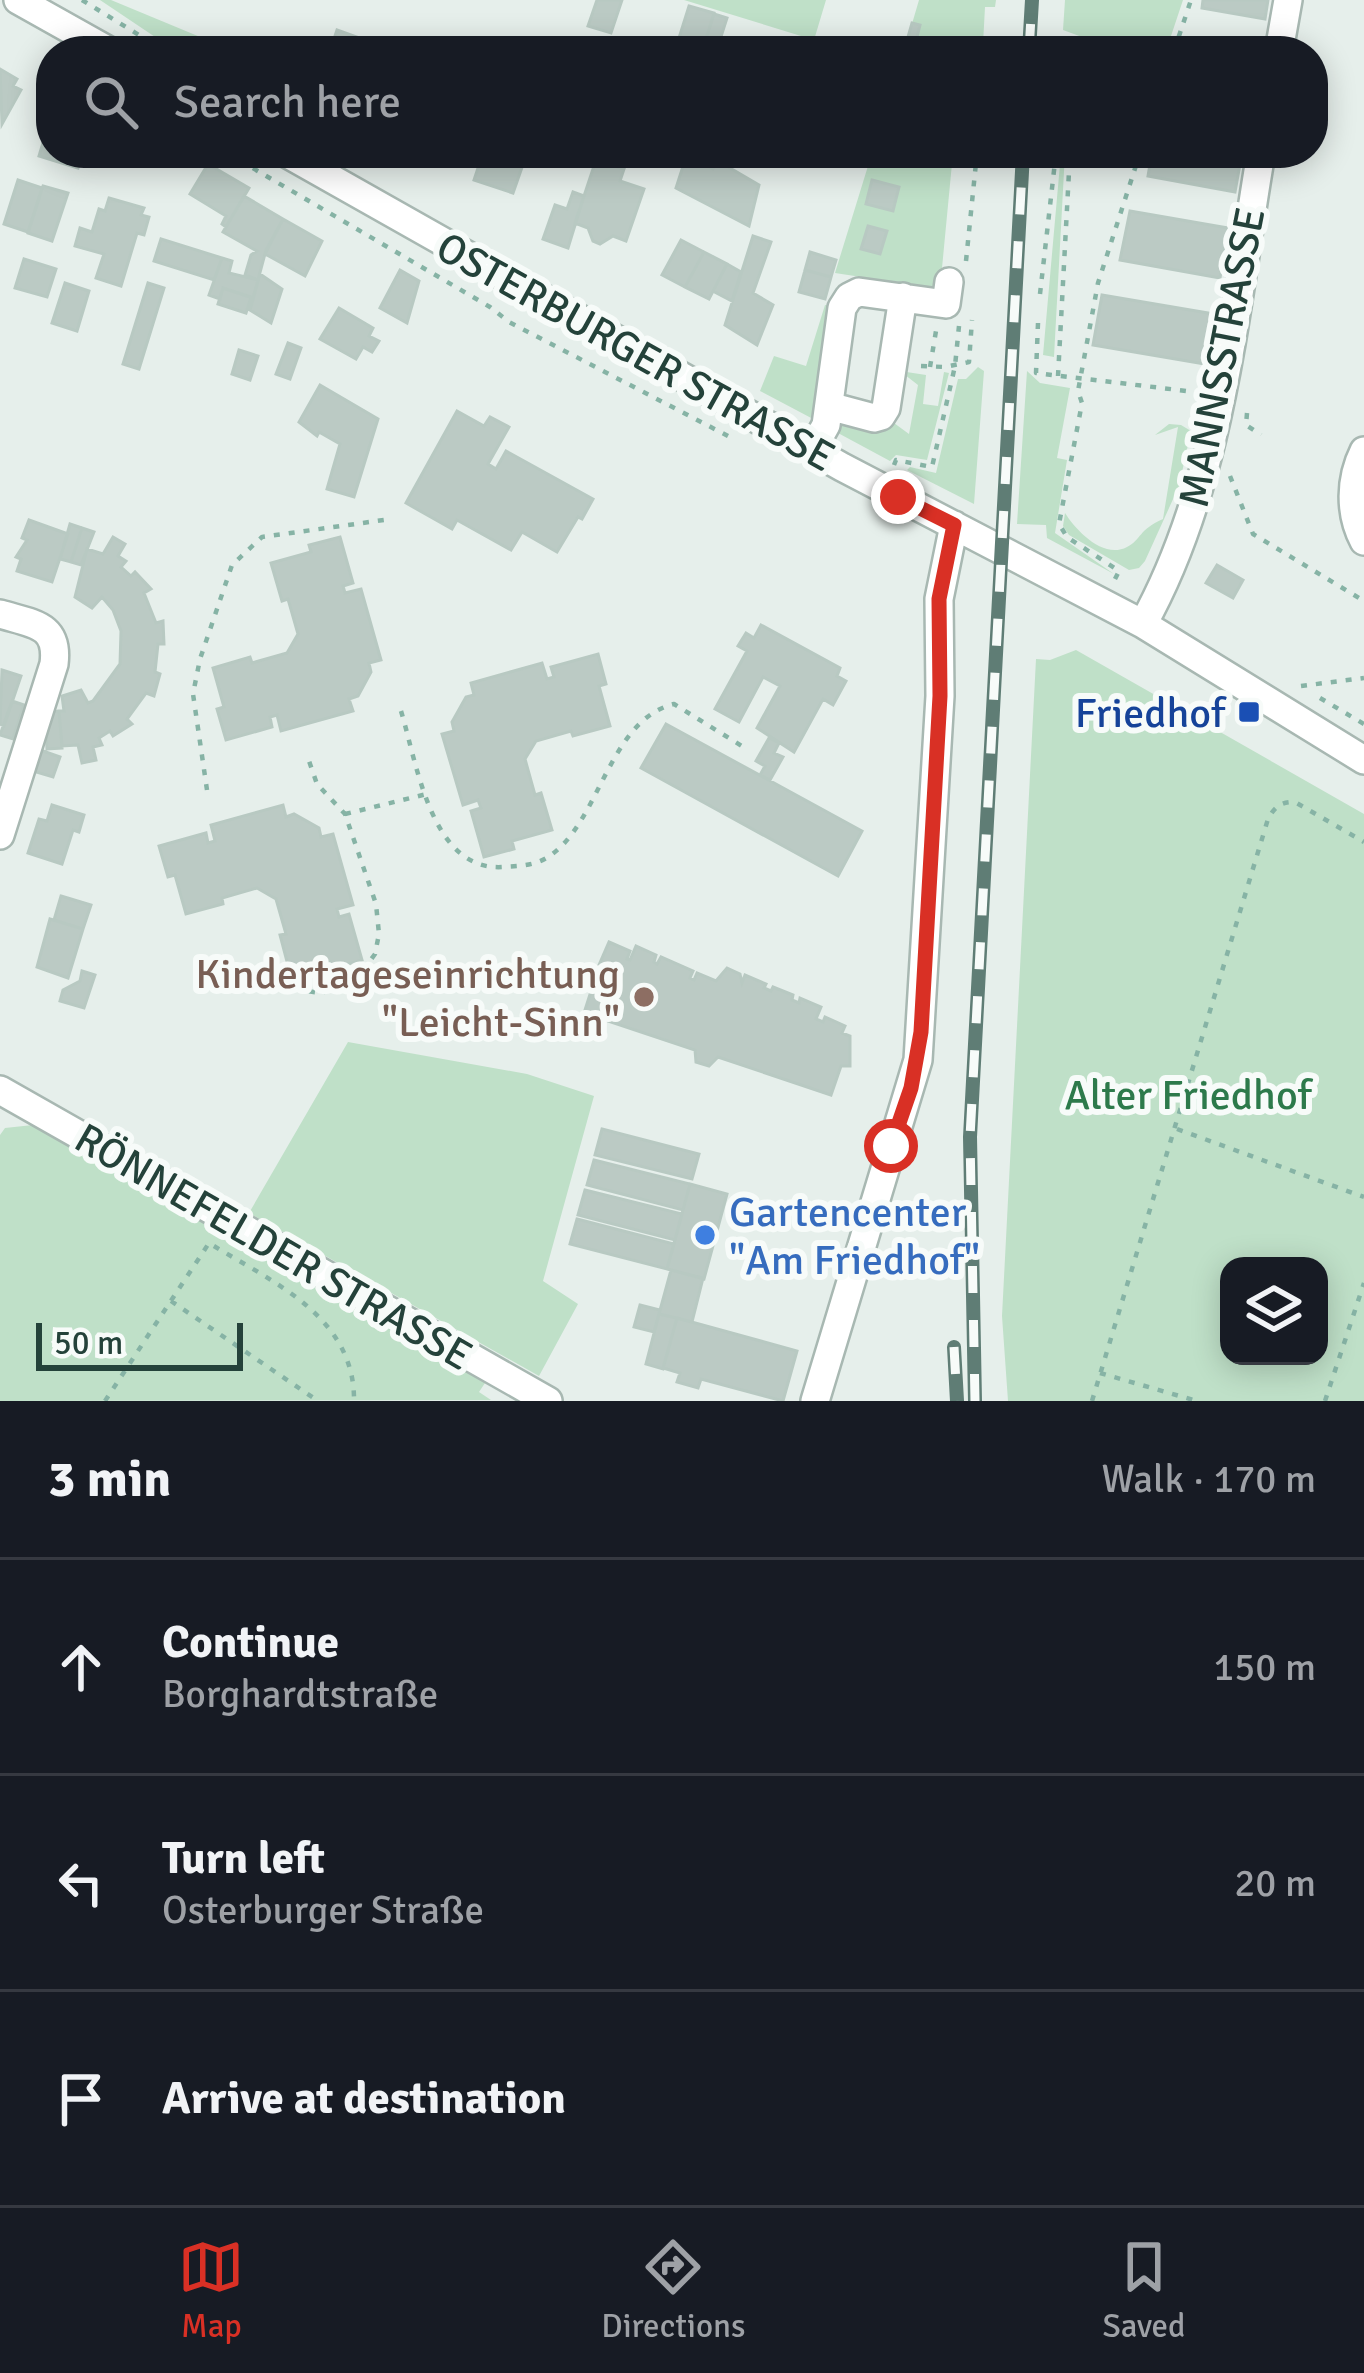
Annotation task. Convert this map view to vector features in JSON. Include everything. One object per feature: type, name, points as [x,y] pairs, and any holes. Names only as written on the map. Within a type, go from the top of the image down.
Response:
[{"type":"street","points":[[18,0],[82,36]]},
{"type":"street","points":[[1282,36],[1288,0]]},
{"type":"street","name":"OSTERBURGER STRASSE","points":[[313,168],[812,450],[1143,624],[1364,760]]},
{"type":"street","name":"MANNSSTRASSE","points":[[1143,624],[1184,537],[1203,474],[1258,168]]},
{"type":"street","points":[[812,450],[826,425],[842,308],[849,297],[859,292],[946,304],[949,282]]},
{"type":"street","points":[[830,406],[881,416],[903,297]]},
{"type":"street","points":[[1364,451],[1353,487],[1354,512],[1364,542]]},
{"type":"street","points":[[815,1401],[918,1060],[940,696],[939,599],[954,525]]},
{"type":"street","points":[[0,614],[50,634],[56,644],[54,664],[0,835]]},
{"type":"street","name":"RÖNNEFELDER STRASSE","points":[[0,1090],[548,1401]]},
{"type":"path","points":[[82,0],[141,36]]},
{"type":"path","points":[[1179,36],[1191,0]]},
{"type":"path","points":[[1040,294],[1053,168]]},
{"type":"path","points":[[1058,376],[1069,168]]},
{"type":"path","points":[[1112,584],[1119,571],[1066,537],[1059,524],[1082,403],[1078,391],[1097,283],[1135,168]]},
{"type":"path","points":[[930,367],[938,317]]},
{"type":"path","points":[[892,363],[930,367],[969,362],[972,320]]},
{"type":"path","points":[[1038,323],[1036,373],[1205,393]]},
{"type":"path","points":[[1235,435],[1238,406],[1248,408]]},
{"type":"path","points":[[1246,425],[1261,435]]},
{"type":"path","points":[[1229,473],[1253,534],[1364,601]]},
{"type":"path","points":[[207,790],[193,694],[232,565],[262,537],[391,519]]},
{"type":"path","points":[[1300,686],[1364,678]]},
{"type":"path","points":[[401,711],[441,834],[469,861],[494,868],[546,859],[563,844],[632,734],[658,708],[674,704],[745,748]]},
{"type":"path","points":[[223,967],[271,986],[321,993],[362,972],[375,954],[377,919],[345,814],[317,784],[309,761]]},
{"type":"path","points":[[345,814],[427,794]]},
{"type":"path","points":[[1092,1401],[1274,808],[1295,802],[1364,842]]},
{"type":"path","points":[[1176,1129],[1364,1196]]},
{"type":"path","points":[[105,1401],[209,1243],[324,1318],[342,1345],[354,1377],[354,1401]]},
{"type":"path","points":[[1325,1401],[1364,1283]]},
{"type":"path","points":[[170,1301],[318,1401]]},
{"type":"path","points":[[1100,1373],[1197,1401]]},
{"type":"green space","points":[[100,0],[111,0],[198,36],[154,36]]},
{"type":"green space","points":[[684,0],[826,0],[815,36],[801,36]]},
{"type":"green space","points":[[919,0],[996,0],[995,7],[985,7],[983,36],[908,36]]},
{"type":"green space","points":[[1065,0],[1183,0],[1171,36],[1079,36],[1063,30]]},
{"type":"green space","points":[[867,168],[952,168],[940,289],[835,273]]},
{"type":"green space","points":[[1060,168],[1064,168],[1054,357],[1043,355]]},
{"type":"green space","points":[[825,305],[834,306],[815,420],[760,391],[774,356],[806,366]]},
{"type":"green space","points":[[978,367],[984,371],[974,504],[907,470],[936,473],[958,379],[966,379]]},
{"type":"green space","points":[[900,371],[926,375],[923,404],[938,406],[944,372],[949,373],[927,460],[896,455],[890,461],[838,433],[842,424],[887,430],[894,423],[909,434],[918,385]]},
{"type":"green space","points":[[1027,371],[1040,383],[1070,388],[1057,458],[1067,460],[1055,533],[1114,574],[1047,538],[1046,525],[1017,524]]},
{"type":"green space","points":[[1169,424],[1191,431],[1179,486],[1145,561],[1129,570],[1069,535],[1063,526],[1065,513],[1099,546],[1118,550],[1163,519],[1178,427],[1155,435]]},
{"type":"green space","name":"Alter Friedhof","points":[[1076,650],[1364,814],[1364,1401],[1008,1401],[1002,1316],[1036,659],[1050,660]]},
{"type":"green space","points":[[348,1042],[527,1074],[594,1096],[543,1281],[578,1304],[539,1376],[249,1213]]},
{"type":"green space","points":[[33,1125],[487,1380],[479,1392],[491,1400],[0,1401],[0,1135],[5,1128]]},
{"type":"building","points":[[597,0],[622,0],[611,33],[588,26]]},
{"type":"building","points":[[1203,0],[1268,0],[1265,19],[1202,8]]},
{"type":"building","points":[[689,6],[714,13],[707,36],[680,36]]},
{"type":"building","points":[[714,14],[727,18],[721,36],[707,36]]},
{"type":"building","points":[[912,23],[920,25],[917,36],[908,36]]},
{"type":"building","points":[[0,69],[17,79],[13,86],[21,90],[2,124]]},
{"type":"building","points":[[206,168],[215,168],[249,188],[226,227],[222,224],[226,216],[190,194]]},
{"type":"building","points":[[478,168],[522,168],[513,193],[474,180]]},
{"type":"building","points":[[593,168],[624,169],[620,181],[644,189],[626,241],[613,236],[600,244],[593,241],[588,228],[575,223]]},
{"type":"building","points":[[682,168],[730,168],[759,185],[749,226],[676,188]]},
{"type":"building","points":[[1149,168],[1239,168],[1235,192],[1148,176]]},
{"type":"building","points":[[18,180],[42,188],[28,232],[4,224]]},
{"type":"building","points":[[872,180],[899,187],[893,211],[866,204]]},
{"type":"building","points":[[43,186],[68,193],[52,241],[28,233]]},
{"type":"building","points":[[573,192],[584,196],[568,248],[543,239],[555,205],[567,209]]},
{"type":"building","points":[[244,196],[283,219],[266,250],[258,280],[245,275],[257,251],[223,232]]},
{"type":"building","points":[[109,198],[144,208],[141,215],[149,217],[144,235],[137,233],[121,286],[96,278],[104,254],[75,246],[80,228],[92,232],[99,209],[105,211]]},
{"type":"building","points":[[1130,211],[1228,228],[1220,278],[1120,260]]},
{"type":"building","points":[[283,219],[322,241],[305,276],[265,254]]},
{"type":"building","points":[[868,226],[887,231],[880,254],[861,249]]},
{"type":"building","points":[[753,236],[771,242],[753,293],[773,305],[757,345],[725,325]]},
{"type":"building","points":[[161,239],[222,258],[214,280],[154,261]]},
{"type":"building","points":[[681,240],[704,252],[685,287],[662,275]]},
{"type":"building","points":[[704,252],[727,264],[709,299],[685,287]]},
{"type":"building","points":[[810,252],[836,260],[831,277],[805,270]]},
{"type":"building","points":[[222,258],[232,261],[229,273],[258,280],[253,298],[223,288],[220,299],[209,295]]},
{"type":"building","points":[[24,259],[56,269],[47,297],[15,288]]},
{"type":"building","points":[[727,264],[741,272],[732,301],[713,291]]},
{"type":"building","points":[[400,270],[419,281],[407,323],[380,308]]},
{"type":"building","points":[[805,270],[831,277],[825,299],[799,292]]},
{"type":"building","points":[[260,274],[282,289],[271,323],[250,310]]},
{"type":"building","points":[[65,283],[89,291],[77,331],[52,323]]},
{"type":"building","points":[[148,283],[164,288],[139,369],[123,364]]},
{"type":"building","points":[[223,288],[251,297],[246,313],[218,304]]},
{"type":"building","points":[[1102,295],[1214,314],[1209,341],[1213,341],[1205,364],[1093,345]]},
{"type":"building","points":[[339,308],[373,328],[369,336],[379,341],[372,352],[363,347],[356,359],[320,339]]},
{"type":"building","points":[[288,343],[301,348],[290,379],[276,374]]},
{"type":"building","points":[[239,350],[258,356],[250,380],[232,374]]},
{"type":"building","points":[[320,385],[378,419],[354,497],[327,489],[340,444],[319,432],[317,436],[299,422]]},
{"type":"building","points":[[457,411],[484,426],[490,417],[509,427],[488,464],[496,469],[506,451],[593,499],[557,552],[522,532],[511,550],[457,520],[452,529],[406,503]]},
{"type":"building","points":[[29,520],[68,534],[52,582],[17,571],[21,559],[16,557],[27,540],[22,538]]},
{"type":"building","points":[[70,524],[82,528],[71,562],[60,559]]},
{"type":"building","points":[[82,528],[94,532],[81,565],[71,562]]},
{"type":"building","points":[[113,537],[125,544],[118,556],[126,561],[121,567],[131,576],[135,572],[151,589],[144,593],[156,623],[163,621],[164,644],[158,644],[155,672],[160,674],[154,696],[146,693],[127,719],[132,724],[113,736],[110,731],[99,738],[102,745],[93,747],[96,760],[82,763],[78,745],[62,746],[59,711],[64,711],[62,696],[81,690],[88,703],[93,701],[120,664],[121,631],[113,610],[102,597],[92,608],[75,597],[87,549],[103,554]]},
{"type":"building","points":[[340,537],[353,583],[343,586],[345,593],[361,589],[381,660],[369,663],[371,672],[358,696],[349,699],[353,711],[281,731],[277,715],[270,717],[272,727],[226,740],[217,709],[224,707],[213,668],[287,653],[298,634],[271,563],[311,552],[309,545]]},
{"type":"building","points":[[1217,565],[1243,580],[1233,598],[1206,583]]},
{"type":"building","points":[[761,625],[840,668],[837,676],[846,681],[833,705],[823,699],[794,752],[757,728],[780,686],[763,677],[739,722],[715,709],[747,651],[738,646],[746,633],[754,638]]},
{"type":"building","points":[[598,654],[606,684],[599,686],[610,726],[536,741],[525,759],[552,830],[512,841],[514,849],[484,857],[471,811],[481,808],[478,800],[463,805],[442,734],[454,731],[452,722],[466,697],[474,695],[471,683],[542,663],[547,679],[554,677],[551,667]]},
{"type":"building","points":[[2,670],[21,676],[4,726],[0,724]]},
{"type":"building","points":[[12,701],[24,705],[13,739],[0,735]]},
{"type":"building","points":[[59,711],[62,748],[47,749],[45,712]]},
{"type":"building","points":[[666,724],[862,831],[838,876],[641,768]]},
{"type":"building","points":[[769,738],[779,743],[774,753],[783,757],[770,780],[760,775],[765,766],[756,761]]},
{"type":"building","points":[[40,750],[60,757],[53,777],[33,771]]},
{"type":"building","points":[[52,805],[84,815],[79,832],[73,830],[62,864],[28,853],[39,819],[47,821]]},
{"type":"building","points":[[283,805],[286,817],[294,814],[319,828],[321,837],[333,834],[353,905],[337,909],[339,917],[349,914],[362,960],[332,969],[330,962],[290,973],[276,899],[257,888],[186,914],[175,875],[168,877],[159,846],[206,833],[208,843],[215,841],[211,825]]},
{"type":"building","points":[[61,896],[91,905],[83,929],[54,920]]},
{"type":"building","points":[[50,919],[83,929],[68,978],[37,967]]},
{"type":"building","points":[[609,942],[630,951],[627,959],[636,946],[656,955],[657,964],[661,957],[693,971],[690,978],[694,980],[697,973],[716,981],[727,968],[740,974],[742,983],[745,975],[771,991],[773,987],[793,995],[792,1000],[799,1003],[800,998],[821,1007],[816,1019],[823,1022],[825,1017],[845,1026],[842,1033],[850,1036],[850,1066],[841,1066],[831,1095],[718,1057],[709,1066],[696,1062],[695,1050],[584,1013],[594,982],[600,984],[605,968],[599,965]]},
{"type":"building","points":[[82,971],[95,975],[84,1008],[60,1001],[63,990],[80,981]]},
{"type":"building","points":[[602,1129],[699,1154],[692,1179],[595,1155]]},
{"type":"building","points":[[594,1160],[690,1184],[683,1210],[587,1185]]},
{"type":"building","points":[[690,1184],[727,1194],[704,1279],[667,1269]]},
{"type":"building","points":[[585,1190],[682,1214],[675,1240],[578,1215]]},
{"type":"building","points":[[577,1219],[674,1244],[667,1269],[570,1244]]},
{"type":"building","points":[[671,1270],[703,1278],[692,1322],[659,1314]]},
{"type":"building","points":[[640,1305],[660,1310],[654,1332],[634,1327]]},
{"type":"building","points":[[659,1314],[677,1318],[663,1369],[646,1364]]},
{"type":"building","points":[[677,1318],[797,1351],[783,1401],[701,1379],[698,1388],[677,1382],[680,1373],[663,1368]]},
{"type":"railway","points":[[1030,36],[1032,0]]},
{"type":"railway","points":[[975,1401],[970,1137],[1022,168]]},
{"type":"railway","points":[[954,1347],[957,1401]]},
{"type":"place","name":"Friedhof","points":[[1249,712]]},
{"type":"place","name":"Kindertageseinrichtung \"Leicht-Sinn\"","points":[[644,997]]},
{"type":"place","name":"Gartencenter \"Am Friedhof\"","points":[[705,1235]]},
{"type":"route","points":[[891,1146],[911,1088],[921,1032],[940,696],[937,626],[954,525],[898,497]]}]
